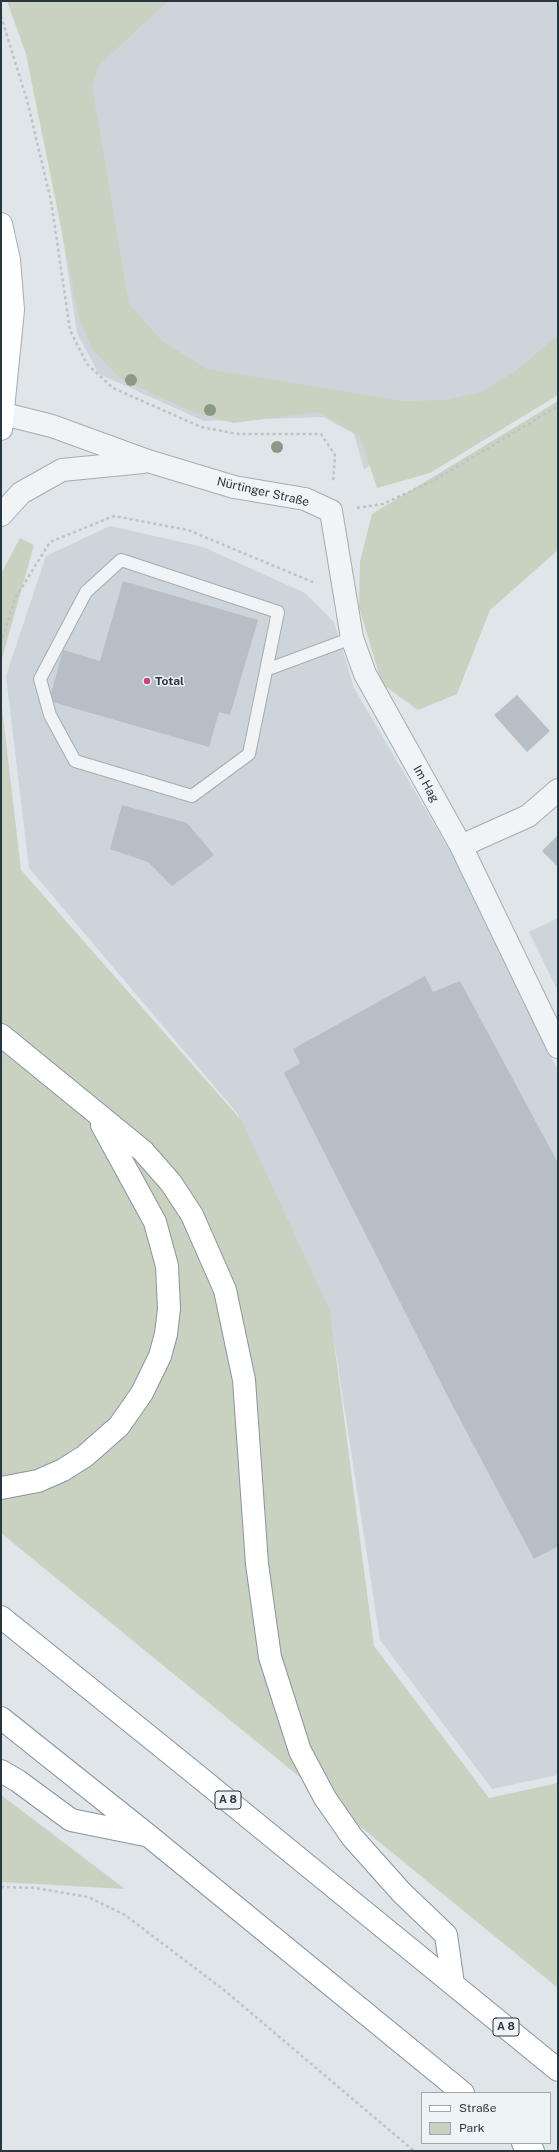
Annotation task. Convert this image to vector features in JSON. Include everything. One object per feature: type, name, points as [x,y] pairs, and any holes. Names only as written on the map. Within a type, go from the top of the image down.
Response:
[{"type":"main road","points":[[1,224],[9,260],[13,310],[2,422]]},
{"type":"main road","points":[[1,1036],[142,1151],[171,1183],[192,1215],[225,1290],[244,1380],[257,1564],[270,1657],[300,1751],[325,1798],[352,1837],[402,1893],[446,1936],[453,1984]]},
{"type":"main road","points":[[1,1488],[38,1481],[63,1470],[85,1456],[119,1426],[142,1393],[160,1356],[166,1334],[169,1309],[167,1266],[154,1222],[98,1116]]},
{"type":"main road","name":"A 8","points":[[1,1617],[558,2070]]},
{"type":"main road","points":[[1,1718],[149,1836],[462,2092]]},
{"type":"main road","points":[[1,1771],[18,1781],[71,1820],[149,1836]]},
{"type":"main road","points":[[524,2144],[533,2151]]},
{"type":"street","name":"Nürtinger Straße","points":[[2,422],[52,426],[148,461],[234,487],[305,499],[331,511]]},
{"type":"street","name":"Nürtinger Straße","points":[[1,514],[21,493],[62,470],[148,461]]},
{"type":"street","name":"Im Hag","points":[[331,511],[352,638],[365,674],[460,846],[558,1047]]},
{"type":"street","points":[[460,846],[528,816],[558,790]]},
{"type":"lane","points":[[121,560],[278,612],[266,670],[249,754],[192,796],[75,761],[50,715],[40,679],[86,592],[121,560]]},
{"type":"lane","points":[[266,670],[352,638]]},
{"type":"path","points":[[1,16],[27,100],[51,201],[70,330],[87,364],[113,388],[201,427],[238,434],[321,434],[336,455],[331,511],[383,504],[435,480],[558,406]]},
{"type":"path","points":[[1,1887],[36,1888],[88,1897],[125,1915],[224,1990],[414,2151]]},
{"type":"shaded area","points":[[86,1],[558,1],[558,360],[489,403],[364,469],[354,434],[324,417],[204,421],[99,374],[77,333],[43,104]]},
{"type":"shaded area","points":[[110,526],[203,547],[305,593],[334,622],[354,688],[451,853],[558,1071],[558,1775],[492,1789],[380,1640],[330,1314],[237,1113],[29,868],[6,676],[46,556]]},
{"type":"shaded area","points":[[558,918],[558,991],[529,932]]},
{"type":"green space","points":[[7,1],[168,1],[99,65],[92,87],[129,304],[161,340],[206,369],[403,401],[447,400],[483,391],[516,371],[558,335],[558,395],[430,473],[377,488],[360,436],[319,412],[233,423],[190,411],[121,379],[92,349],[79,317],[26,54]]},
{"type":"green space","points":[[558,401],[558,550],[490,610],[457,694],[418,710],[382,684],[359,607],[360,562],[372,514]]},
{"type":"green space","points":[[20,538],[34,545],[1,662],[1,574]]},
{"type":"green space","points":[[1,699],[21,870],[242,1121],[330,1311],[374,1646],[489,1798],[558,1783],[558,1988],[1,1533]]},
{"type":"green space","points":[[1,1795],[125,1889],[1,1882]]},
{"type":"building","name":"Total","points":[[123,581],[258,620],[230,715],[219,712],[209,747],[49,701],[63,650],[100,661]]},
{"type":"building","points":[[517,695],[550,731],[527,752],[494,715]]},
{"type":"building","points":[[122,805],[187,823],[214,855],[172,886],[148,862],[110,849]]},
{"type":"building","points":[[558,835],[558,867],[542,851]]},
{"type":"building","points":[[425,976],[433,992],[460,981],[558,1163],[558,1546],[534,1559],[447,1395],[284,1073],[300,1063],[293,1049]]},
{"type":"place","name":"Total","points":[[147,681]]}]
